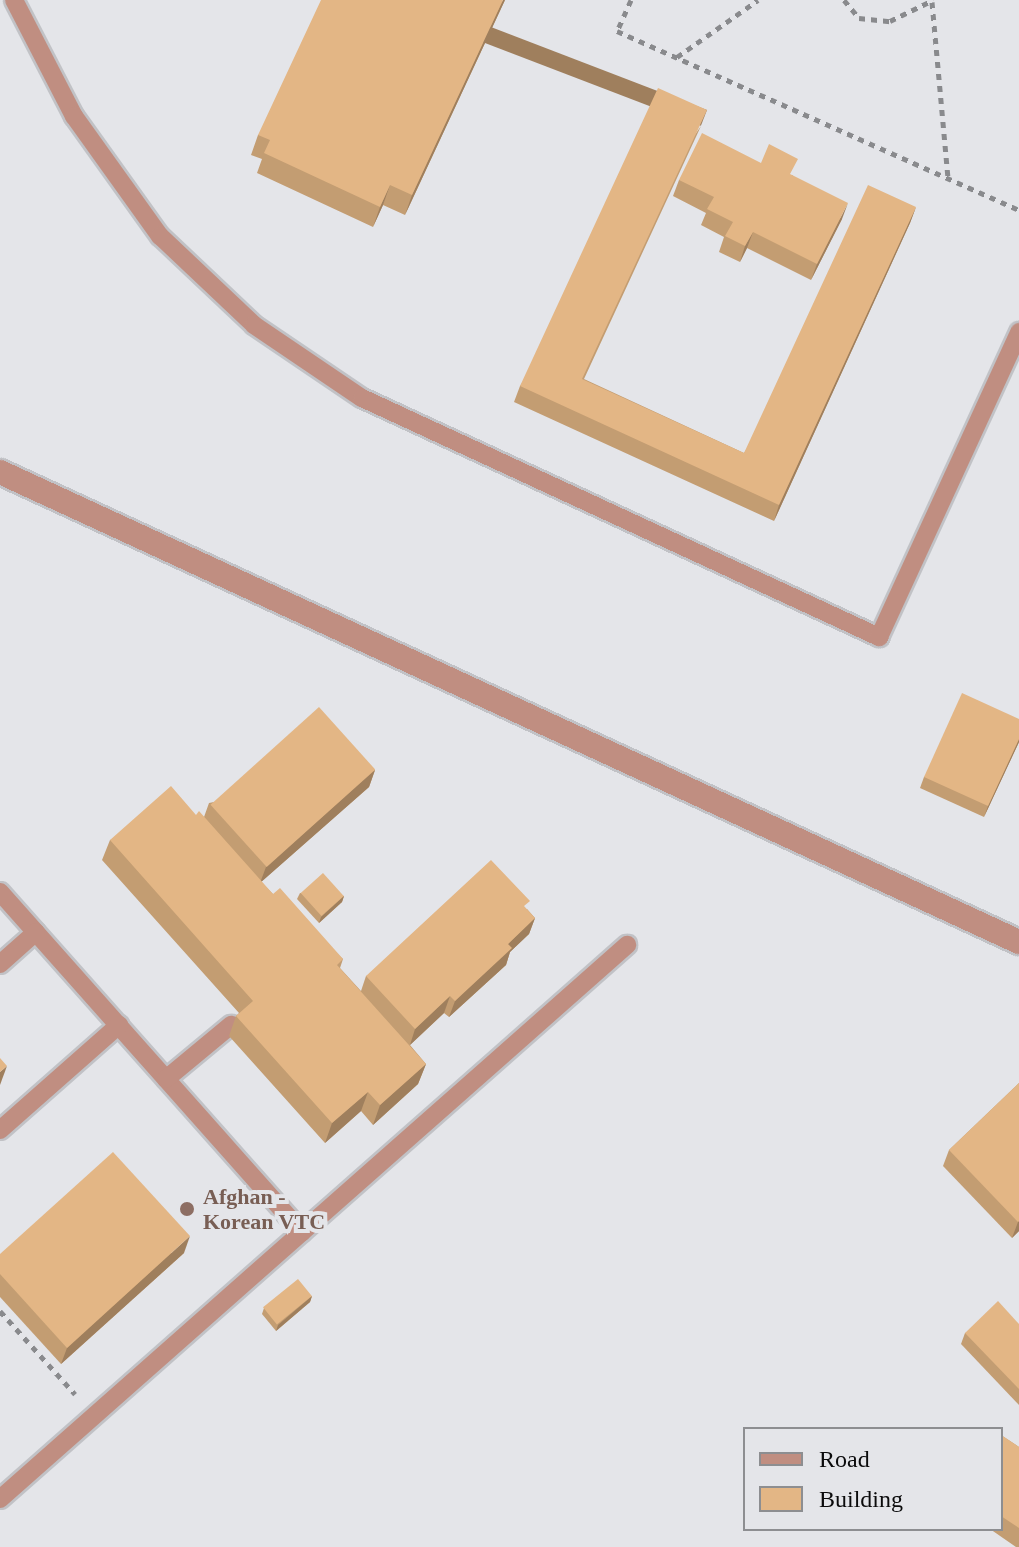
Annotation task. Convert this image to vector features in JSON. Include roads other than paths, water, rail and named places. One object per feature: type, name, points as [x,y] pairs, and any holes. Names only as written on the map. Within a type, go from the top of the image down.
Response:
[{"type":"street","points":[[0,472],[1019,942]]},
{"type":"lane","points":[[14,0],[74,116],[160,236],[254,325],[362,398],[879,637],[1019,332]]},
{"type":"lane","points":[[0,892],[302,1232]]},
{"type":"lane","points":[[0,964],[36,932]]},
{"type":"lane","points":[[0,1499],[627,945]]},
{"type":"lane","points":[[0,1130],[119,1025]]},
{"type":"lane","points":[[166,1079],[231,1025]]},
{"type":"place","name":"Afghan - Korean VTC","points":[[187,1209]]}]
